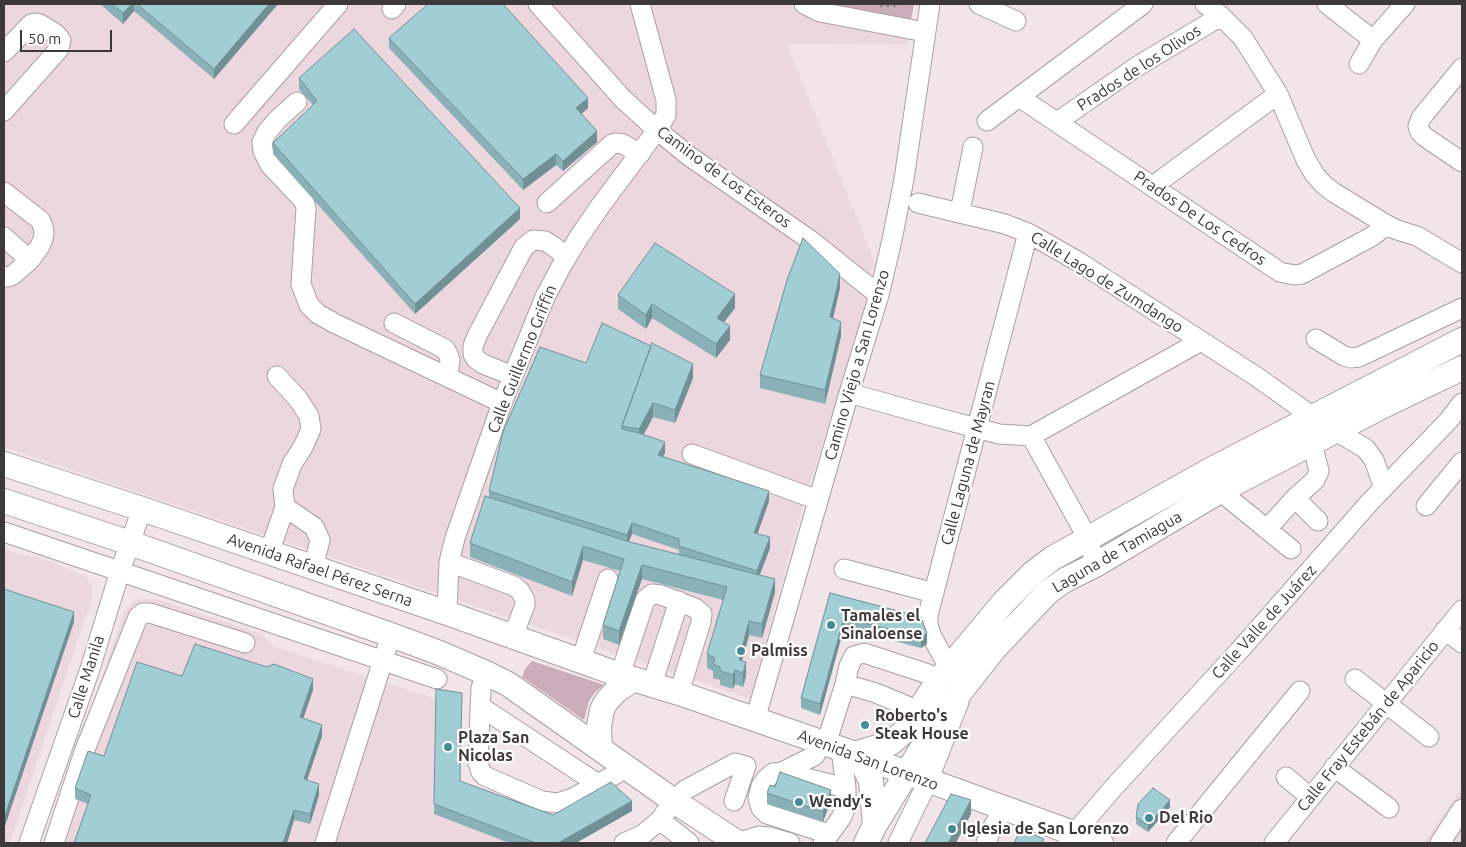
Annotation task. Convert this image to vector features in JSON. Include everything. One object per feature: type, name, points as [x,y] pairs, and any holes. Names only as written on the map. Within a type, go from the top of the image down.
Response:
[{"type":"main road","name":"Laguna de Tamiagua","points":[[840,749],[891,743],[906,730],[944,674],[1004,602],[1053,558],[1212,469],[1462,340]]},
{"type":"main road","name":"Laguna de Tamiagua","points":[[870,834],[917,777],[943,714],[994,649],[1048,592],[1065,580],[1097,564],[1220,491],[1336,430],[1462,368]]},
{"type":"main road","name":"Avenida Rafael Pérez Serna","points":[[4,464],[142,509],[636,679]]},
{"type":"main road","points":[[4,501],[130,543],[391,635],[486,673],[508,684],[737,843]]},
{"type":"main road","name":"Avenida San Lorenzo","points":[[636,679],[1004,808],[1072,838],[1101,843]]},
{"type":"main road","points":[[600,748],[599,726],[602,710],[606,702],[616,691],[636,679]]},
{"type":"main road","points":[[840,749],[871,781],[870,834]]},
{"type":"street","points":[[234,124],[338,4]]},
{"type":"street","name":"Camino de Los Esteros","points":[[538,4],[623,99],[657,130],[689,156],[810,240],[879,295]]},
{"type":"street","name":"Calle Guillermo Griffin","points":[[447,613],[449,562],[460,522],[502,403],[544,296],[601,205],[640,154],[666,115],[666,100],[640,4]]},
{"type":"street","points":[[804,4],[820,12],[925,32]]},
{"type":"street","name":"Camino Viejo a San Lorenzo","points":[[755,720],[879,295],[904,179],[930,4]]},
{"type":"street","points":[[979,4],[1016,21]]},
{"type":"street","points":[[986,121],[1143,4]]},
{"type":"street","points":[[1205,4],[1221,16],[1243,38],[1278,94],[1306,160],[1315,175],[1333,192],[1392,227],[1417,236],[1462,263]]},
{"type":"street","points":[[1326,4],[1373,40]]},
{"type":"street","points":[[1359,64],[1373,40],[1405,4]]},
{"type":"street","name":"Prados de los Olivos","points":[[1057,122],[1136,67],[1221,16]]},
{"type":"street","points":[[4,52],[31,24],[40,24],[56,34],[61,40],[59,49],[4,111]]},
{"type":"street","points":[[1462,68],[1421,118],[1418,126],[1420,132],[1425,137],[1462,162]]},
{"type":"street","points":[[1153,186],[1278,94]]},
{"type":"street","name":"Prados De Los Cedros","points":[[1019,97],[1280,272],[1302,274],[1392,227]]},
{"type":"street","points":[[297,102],[267,132],[262,142],[263,151],[270,165],[304,201],[306,208],[301,284],[309,305],[318,314],[336,324],[502,403]]},
{"type":"street","points":[[547,203],[612,144],[623,144],[640,154]]},
{"type":"street","points":[[960,212],[973,147]]},
{"type":"street","points":[[4,192],[40,220],[43,226],[43,239],[30,260],[13,274],[8,277],[4,276]]},
{"type":"street","name":"Calle Lago de Zumdango","points":[[918,203],[960,212],[1028,232],[1078,262],[1257,377],[1313,417],[1366,449],[1374,460],[1384,488]]},
{"type":"street","points":[[1392,227],[1411,244],[1462,278]]},
{"type":"street","name":"Calle Laguna de Mayran","points":[[965,686],[944,674],[928,624],[928,615],[1028,232]]},
{"type":"street","points":[[4,237],[30,260]]},
{"type":"street","points":[[513,376],[483,364],[476,359],[473,354],[473,346],[477,336],[524,247],[533,240],[545,241],[567,257]]},
{"type":"street","points":[[1316,339],[1344,356],[1351,358],[1359,357],[1462,308]]},
{"type":"street","points":[[394,323],[445,349],[450,360],[448,377]]},
{"type":"street","points":[[849,393],[999,434],[1031,436],[1201,341]]},
{"type":"street","points":[[1394,341],[1408,369]]},
{"type":"street","points":[[269,553],[285,507],[283,489],[292,464],[303,447],[311,429],[309,416],[298,399],[277,376]]},
{"type":"street","name":"Calle Valle de Juárez","points":[[1072,838],[1114,787],[1384,488],[1449,420],[1462,403]]},
{"type":"street","points":[[1031,436],[1082,528],[1097,564]]},
{"type":"street","points":[[1267,529],[1295,498],[1315,480],[1319,471],[1312,444]]},
{"type":"street","points":[[692,454],[818,500]]},
{"type":"street","points":[[1426,506],[1462,462]]},
{"type":"street","points":[[1220,491],[1291,549]]},
{"type":"street","points":[[1295,498],[1318,521]]},
{"type":"street","points":[[285,507],[314,527],[320,540],[313,568]]},
{"type":"street","name":"Calle Manila","points":[[29,843],[90,669],[120,571],[142,509]]},
{"type":"street","points":[[4,532],[437,678]]},
{"type":"street","points":[[449,562],[514,586],[520,591],[525,600],[513,636]]},
{"type":"street","points":[[844,568],[934,593]]},
{"type":"street","points":[[581,660],[608,579]]},
{"type":"street","points":[[636,679],[645,600],[648,596],[656,594],[679,601],[700,611],[702,618],[679,693]]},
{"type":"street","points":[[636,679],[679,601]]},
{"type":"street","name":"Calle Fray Estebán de Aparicio","points":[[1274,843],[1462,610]]},
{"type":"street","points":[[54,843],[84,752],[138,617],[143,613],[150,613],[245,643]]},
{"type":"street","points":[[1446,630],[1462,643]]},
{"type":"street","points":[[325,843],[391,635]]},
{"type":"street","points":[[840,749],[815,755],[782,772],[773,773],[761,786],[758,798],[761,808],[767,814],[826,839],[841,818],[846,807],[846,788],[840,749],[845,684],[851,660],[859,654],[864,653],[928,674],[944,674]]},
{"type":"street","points":[[486,673],[481,688],[478,763],[481,772],[485,776],[550,803],[564,802],[616,774],[625,766]]},
{"type":"street","points":[[1355,679],[1429,737]]},
{"type":"street","points":[[845,684],[876,693],[918,712]]},
{"type":"street","points":[[1176,843],[1300,691]]},
{"type":"street","points":[[481,707],[598,784]]},
{"type":"street","points":[[624,843],[642,834],[660,820],[685,790],[735,762],[746,766],[734,801]]},
{"type":"street","points":[[1334,767],[1388,808]]},
{"type":"street","points":[[782,772],[846,788]]},
{"type":"street","points":[[898,843],[917,777]]},
{"type":"street","points":[[1286,777],[1310,797]]},
{"type":"street","points":[[986,843],[1004,808]]},
{"type":"street","points":[[1440,843],[1462,809]]},
{"type":"street","points":[[660,820],[689,843]]},
{"type":"street","points":[[737,843],[758,836],[770,836],[790,843]]},
{"type":"path","points":[[876,6],[898,6],[900,4]]},
{"type":"shaded area","points":[[4,4],[810,4],[911,20],[907,45],[787,44],[874,260],[863,317],[802,508],[750,699],[4,447]]},
{"type":"shaded area","points":[[810,4],[914,4],[911,20]]},
{"type":"shaded area","points":[[4,549],[25,556],[36,556],[85,576],[93,586],[92,598],[10,843],[4,843]]},
{"type":"shaded area","points":[[136,599],[157,599],[261,634],[275,647],[436,699],[434,814],[509,843],[46,843],[124,612]]},
{"type":"shaded area","points":[[532,661],[604,685],[595,692],[589,701],[584,720],[522,677],[525,669]]},
{"type":"shaded area","points":[[1462,787],[1462,843],[1424,843]]},
{"type":"building","points":[[112,4],[132,4],[123,13]]},
{"type":"building","points":[[137,4],[269,4],[214,69]]},
{"type":"building","points":[[428,4],[503,4],[588,98],[576,108],[597,131],[563,161],[556,154],[523,179],[389,38]]},
{"type":"building","points":[[354,29],[520,208],[415,304],[273,143],[317,101],[299,78]]},
{"type":"building","points":[[803,238],[840,274],[830,317],[841,322],[825,390],[760,375],[787,280]]},
{"type":"building","points":[[655,243],[735,294],[717,318],[730,326],[716,344],[652,304],[646,315],[618,295]]},
{"type":"building","points":[[602,323],[651,346],[622,429],[665,442],[658,455],[769,491],[754,533],[770,537],[757,571],[679,546],[679,539],[632,523],[627,535],[489,491],[503,432],[540,347],[586,363]]},
{"type":"building","points":[[652,343],[693,364],[675,410],[653,403],[639,429],[622,426]]},
{"type":"building","points":[[485,496],[630,542],[775,579],[762,624],[749,621],[739,660],[746,662],[743,673],[735,670],[733,675],[720,671],[720,667],[713,664],[715,658],[707,654],[727,587],[642,565],[619,631],[603,625],[624,559],[583,546],[572,582],[470,543]]},
{"type":"building","points":[[4,589],[74,612],[4,818]]},
{"type":"building","points":[[830,593],[921,617],[927,633],[921,637],[844,618],[820,704],[801,698]]},
{"type":"building","points":[[195,644],[267,667],[274,664],[313,679],[300,717],[322,725],[304,779],[319,784],[310,814],[294,810],[283,843],[74,843],[91,795],[75,788],[88,751],[104,756],[137,662],[182,676]]},
{"type":"building","name":"Plaza San Nicolas","points":[[436,689],[462,693],[460,781],[553,815],[611,782],[632,801],[558,843],[536,843],[434,804]]},
{"type":"building","points":[[780,772],[831,790],[823,812],[767,793],[770,785],[775,787]]},
{"type":"building","name":"Del Rio","points":[[1153,788],[1170,800],[1148,825],[1136,817],[1138,804]]},
{"type":"building","points":[[951,794],[971,800],[948,843],[925,843]]},
{"type":"building","points":[[1021,829],[1044,839],[1042,843],[1014,843]]},
{"type":"place","name":"Tamales el Sinaloense","points":[[831,625]]},
{"type":"place","name":"Palmiss","points":[[741,651]]},
{"type":"place","name":"Roberto's Steak House","points":[[865,725]]},
{"type":"place","name":"Plaza San Nicolas","points":[[448,747]]},
{"type":"place","name":"Wendy's","points":[[799,802]]},
{"type":"place","name":"Del Rio","points":[[1149,818]]},
{"type":"place","name":"Iglesia de San Lorenzo","points":[[952,829]]}]
